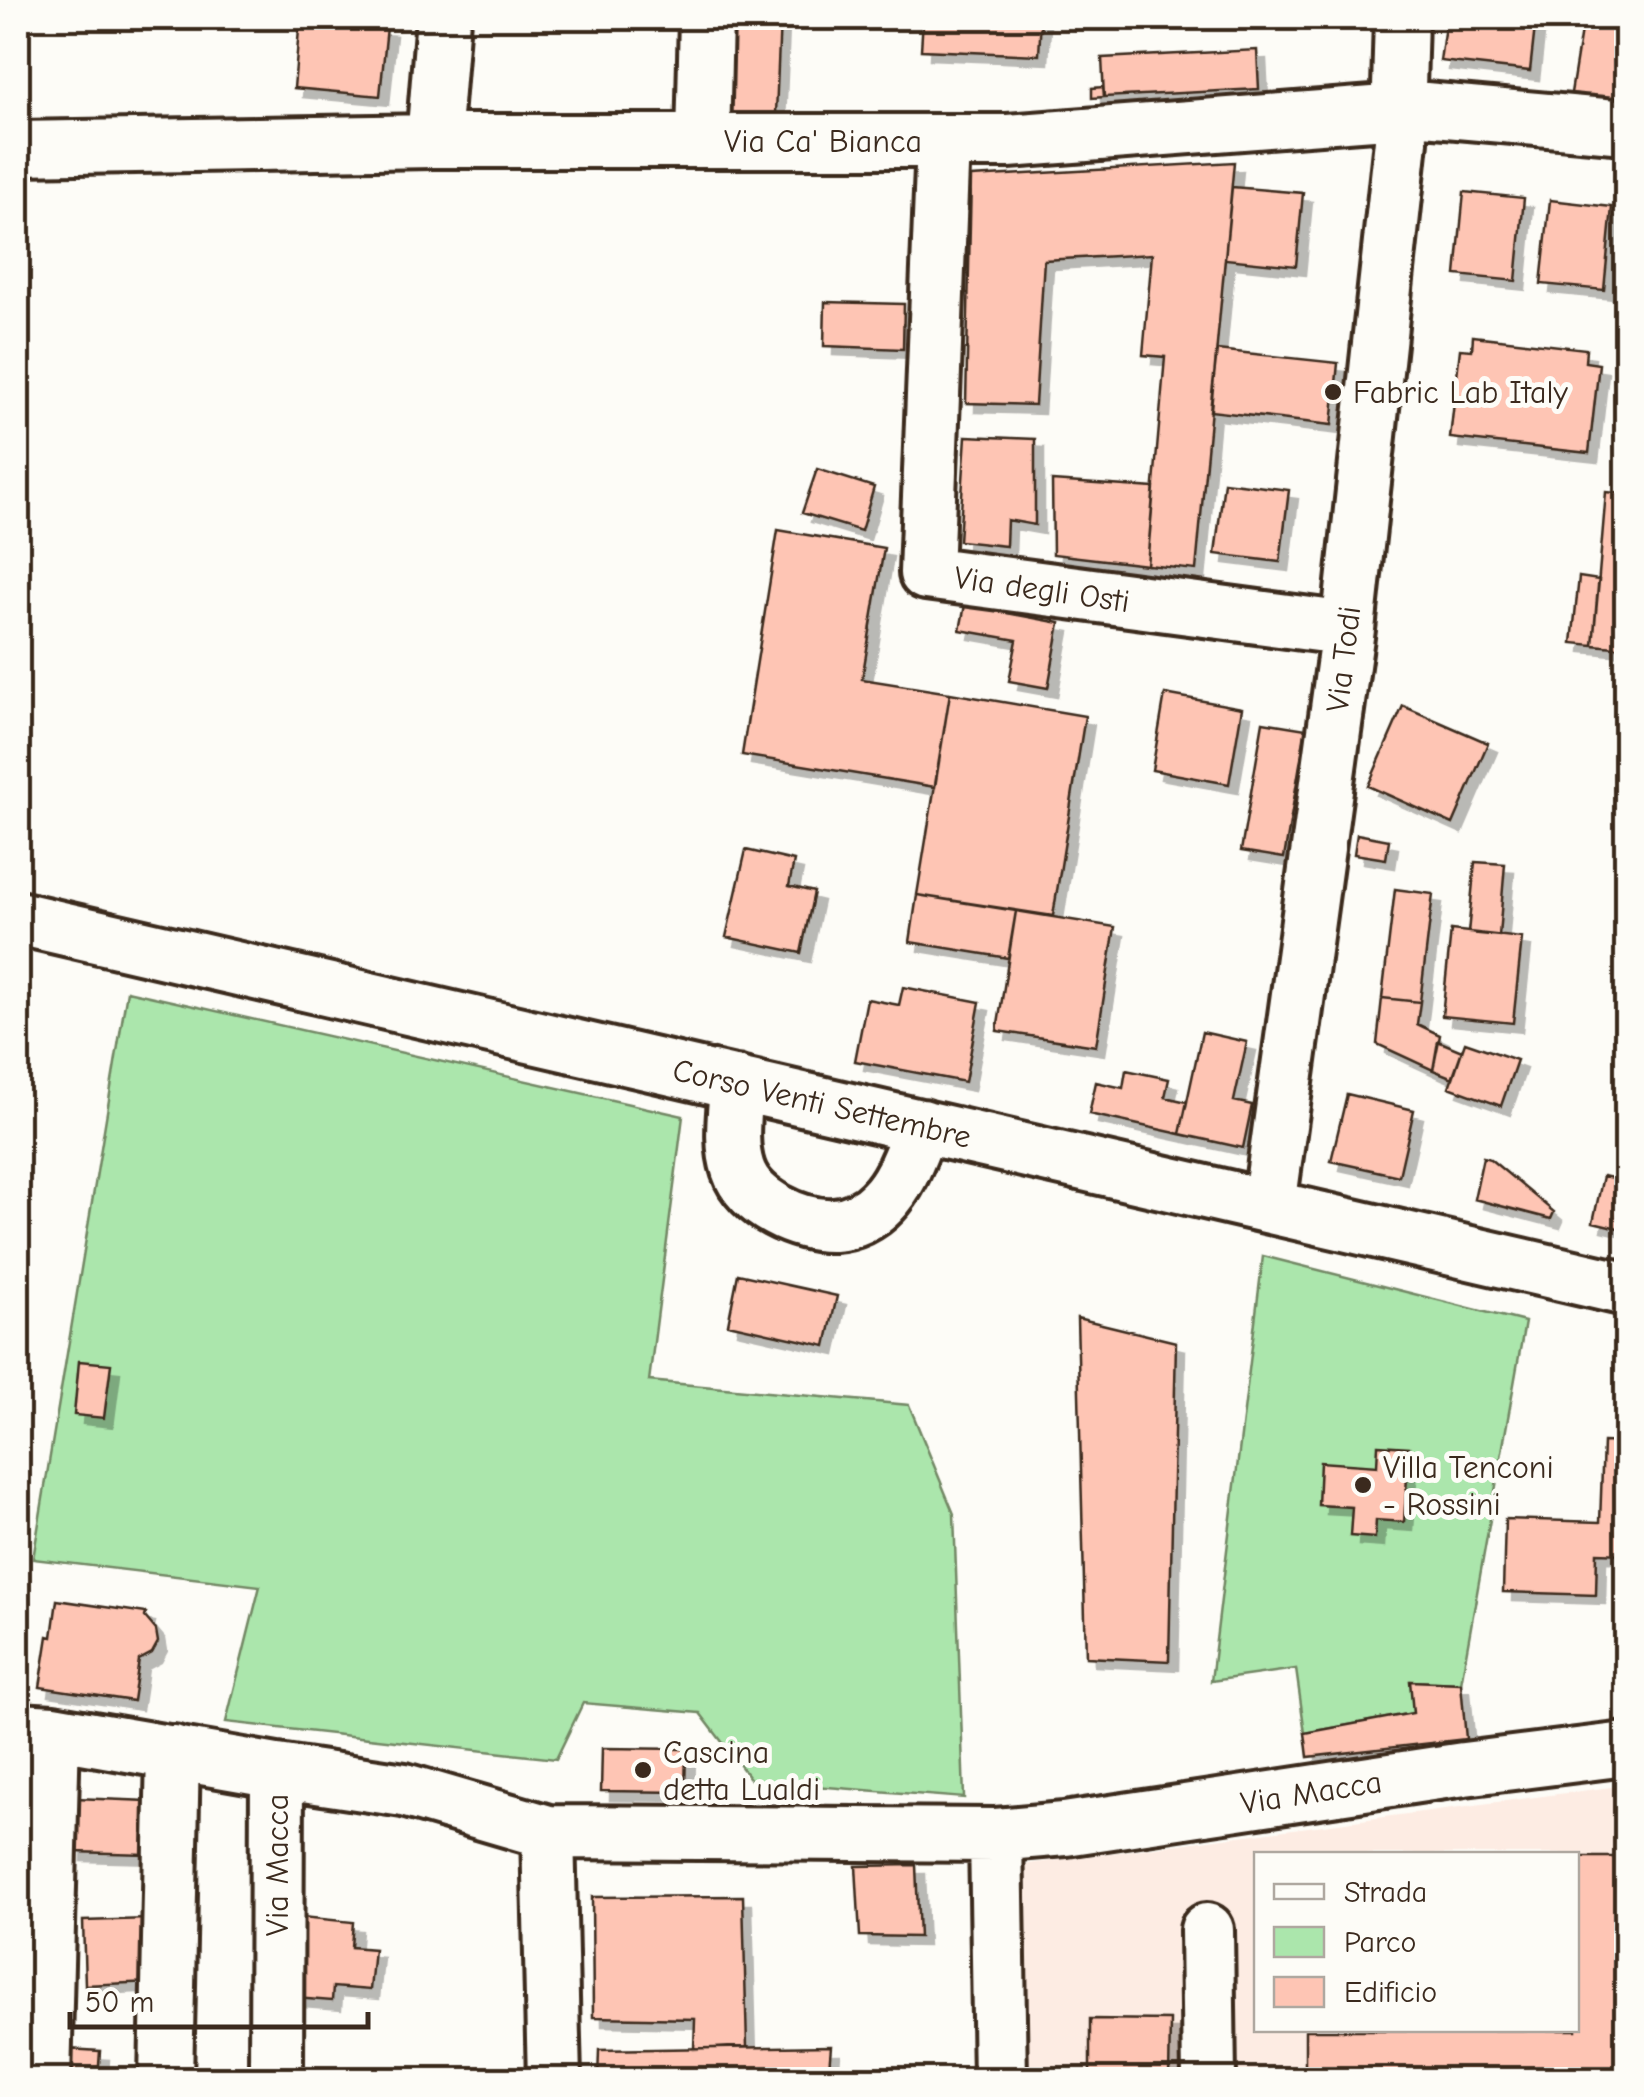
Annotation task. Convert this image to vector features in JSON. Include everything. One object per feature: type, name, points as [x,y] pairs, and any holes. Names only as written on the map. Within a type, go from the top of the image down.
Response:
[{"type":"street","points":[[433,141],[443,18]]},
{"type":"street","points":[[704,141],[706,18]]},
{"type":"street","name":"Via Todi","points":[[1269,1206],[1348,629],[1400,150],[1402,18]]},
{"type":"street","name":"Via Ca' Bianca","points":[[18,148],[433,141],[1027,141],[1400,110],[1455,110],[1626,127]]},
{"type":"street","name":"Via degli Osti","points":[[943,142],[926,573],[1348,629]]},
{"type":"street","name":"Corso Venti Settembre","points":[[18,918],[1626,1289]]},
{"type":"street","points":[[736,1083],[733,1136],[739,1173],[764,1201],[800,1220],[832,1226],[872,1211],[901,1175],[922,1126]]},
{"type":"street","points":[[35,1731],[44,2080]]},
{"type":"street","name":"Via Macca","points":[[35,1731],[404,1790],[548,1832],[996,1835],[1065,1830],[1464,1769],[1626,1749]]},
{"type":"street","points":[[166,2080],[173,1752]]},
{"type":"street","name":"Via Macca","points":[[276,2080],[277,1772]]},
{"type":"street","points":[[548,1832],[554,2080]]},
{"type":"street","points":[[996,1835],[1000,2080]]},
{"type":"street","points":[[1208,1930],[1209,2080]]},
{"type":"shaded area","points":[[1626,1785],[1626,2079],[1014,2079],[1012,1880],[1028,1864]]},
{"type":"green space","points":[[127,991],[683,1116],[649,1381],[909,1405],[954,1514],[964,1798],[752,1781],[700,1713],[583,1703],[556,1759],[226,1722],[260,1586],[33,1559]]},
{"type":"green space","points":[[1263,1256],[1525,1322],[1461,1683],[1411,1681],[1413,1713],[1305,1733],[1296,1669],[1211,1681]]},
{"type":"building","points":[[300,18],[363,18],[362,25],[387,27],[380,96],[294,88]]},
{"type":"building","points":[[732,18],[780,18],[776,114],[727,112]]},
{"type":"building","points":[[923,18],[1041,18],[1039,55],[921,50]]},
{"type":"building","points":[[1446,18],[1536,18],[1530,71],[1440,61]]},
{"type":"building","points":[[1583,18],[1626,18],[1626,102],[1571,93]]},
{"type":"building","points":[[1257,50],[1259,89],[1104,97],[1102,58]]},
{"type":"building","points":[[1103,87],[1104,97],[1092,98],[1092,88]]},
{"type":"building","points":[[1234,162],[1196,570],[1147,565],[1165,357],[1143,355],[1152,254],[1044,260],[1035,405],[966,403],[971,177]]},
{"type":"building","points":[[1232,187],[1303,193],[1296,266],[1225,259]]},
{"type":"building","points":[[1464,192],[1524,198],[1516,281],[1456,275]]},
{"type":"building","points":[[1550,200],[1612,207],[1604,290],[1541,284]]},
{"type":"building","points":[[825,302],[904,304],[903,349],[824,346]]},
{"type":"building","points":[[1473,336],[1586,349],[1585,362],[1599,364],[1589,453],[1450,438],[1460,349],[1472,350]]},
{"type":"building","points":[[1217,350],[1338,363],[1332,425],[1210,411]]},
{"type":"building","points":[[966,436],[1035,439],[1035,525],[1007,520],[1006,546],[959,541]]},
{"type":"building","points":[[817,469],[874,487],[861,531],[802,513]]},
{"type":"building","points":[[1052,481],[1154,488],[1147,565],[1053,554]]},
{"type":"building","points":[[1224,482],[1289,490],[1280,562],[1215,554]]},
{"type":"building","points":[[1606,492],[1626,494],[1626,648],[1593,645]]},
{"type":"building","points":[[778,530],[884,548],[862,679],[950,693],[935,787],[742,755]]},
{"type":"building","points":[[1579,577],[1599,580],[1593,645],[1572,643]]},
{"type":"building","points":[[965,605],[1060,623],[1048,688],[1009,681],[1017,640],[960,630]]},
{"type":"building","points":[[950,693],[1085,716],[1053,916],[917,895]]},
{"type":"building","points":[[1165,694],[1242,708],[1229,784],[1152,770]]},
{"type":"building","points":[[1403,706],[1488,743],[1453,824],[1368,786]]},
{"type":"building","points":[[1263,722],[1306,729],[1284,858],[1241,851]]},
{"type":"building","points":[[1357,834],[1389,840],[1386,859],[1354,854]]},
{"type":"building","points":[[746,850],[794,861],[789,886],[814,892],[801,953],[726,937]]},
{"type":"building","points":[[1475,862],[1505,864],[1499,936],[1468,933]]},
{"type":"building","points":[[1395,889],[1433,894],[1420,1002],[1382,998]]},
{"type":"building","points":[[917,895],[1016,911],[1008,958],[910,942]]},
{"type":"building","points":[[1016,911],[1115,927],[1096,1046],[997,1031]]},
{"type":"building","points":[[1451,930],[1522,938],[1513,1023],[1442,1016]]},
{"type":"building","points":[[903,987],[980,1002],[965,1082],[855,1061],[867,999],[899,1005]]},
{"type":"building","points":[[1382,998],[1420,1002],[1417,1024],[1440,1035],[1433,1070],[1377,1044]]},
{"type":"building","points":[[1202,1032],[1247,1042],[1234,1101],[1252,1105],[1243,1148],[1180,1134]]},
{"type":"building","points":[[1438,1041],[1462,1051],[1453,1078],[1433,1070]]},
{"type":"building","points":[[1465,1042],[1517,1060],[1501,1106],[1449,1087]]},
{"type":"building","points":[[1126,1070],[1169,1079],[1165,1097],[1187,1102],[1180,1134],[1089,1114],[1096,1082],[1123,1088]]},
{"type":"building","points":[[1347,1094],[1414,1110],[1399,1176],[1331,1161]]},
{"type":"building","points":[[1483,1157],[1554,1212],[1551,1219],[1474,1199]]},
{"type":"building","points":[[1603,1176],[1626,1181],[1626,1230],[1593,1222]]},
{"type":"building","points":[[738,1274],[837,1296],[826,1346],[728,1324]]},
{"type":"building","points":[[1077,1318],[1176,1342],[1169,1661],[1086,1657]]},
{"type":"building","points":[[79,1361],[111,1364],[104,1418],[74,1415]]},
{"type":"building","points":[[1603,1442],[1626,1443],[1626,1554],[1597,1553],[1596,1595],[1503,1592],[1505,1519],[1600,1522]]},
{"type":"building","name":"Villa Tenconi - Rossini","points":[[1378,1445],[1409,1447],[1404,1522],[1376,1520],[1375,1538],[1350,1536],[1352,1507],[1318,1505],[1320,1462],[1377,1466]]},
{"type":"building","points":[[57,1600],[146,1613],[158,1642],[152,1653],[139,1660],[133,1701],[40,1687]]},
{"type":"building","points":[[1410,1681],[1461,1683],[1466,1739],[1308,1757],[1305,1733],[1413,1713]]},
{"type":"building","name":"Cascina detta Lualdi","points":[[602,1748],[686,1749],[685,1792],[601,1791]]},
{"type":"building","points":[[75,1798],[148,1801],[146,1854],[73,1852]]},
{"type":"building","points":[[18,1825],[26,1828],[18,1879]]},
{"type":"building","points":[[1579,1857],[1626,1857],[1626,2080],[1305,2080],[1305,2032],[1579,2032]]},
{"type":"building","points":[[916,1865],[919,1937],[860,1936],[856,1866]]},
{"type":"building","points":[[743,1896],[747,2047],[694,2049],[695,2019],[593,2017],[592,1897]]},
{"type":"building","points":[[18,1911],[31,1912],[26,1952],[18,1951]]},
{"type":"building","points":[[302,1917],[353,1922],[351,1947],[374,1949],[370,1990],[333,1987],[332,2001],[295,1998]]},
{"type":"building","points":[[149,1919],[152,1982],[85,1985],[83,1921]]},
{"type":"building","points":[[1090,2019],[1170,2020],[1169,2080],[1090,2080]]},
{"type":"building","points":[[831,2046],[828,2080],[598,2080],[599,2050]]},
{"type":"building","points":[[68,2049],[100,2051],[98,2080],[66,2080]]},
{"type":"place","name":"Fabric Lab Italy","points":[[1333,392]]},
{"type":"place","name":"Villa Tenconi - Rossini","points":[[1363,1485]]},
{"type":"place","name":"Cascina detta Lualdi","points":[[643,1770]]}]
